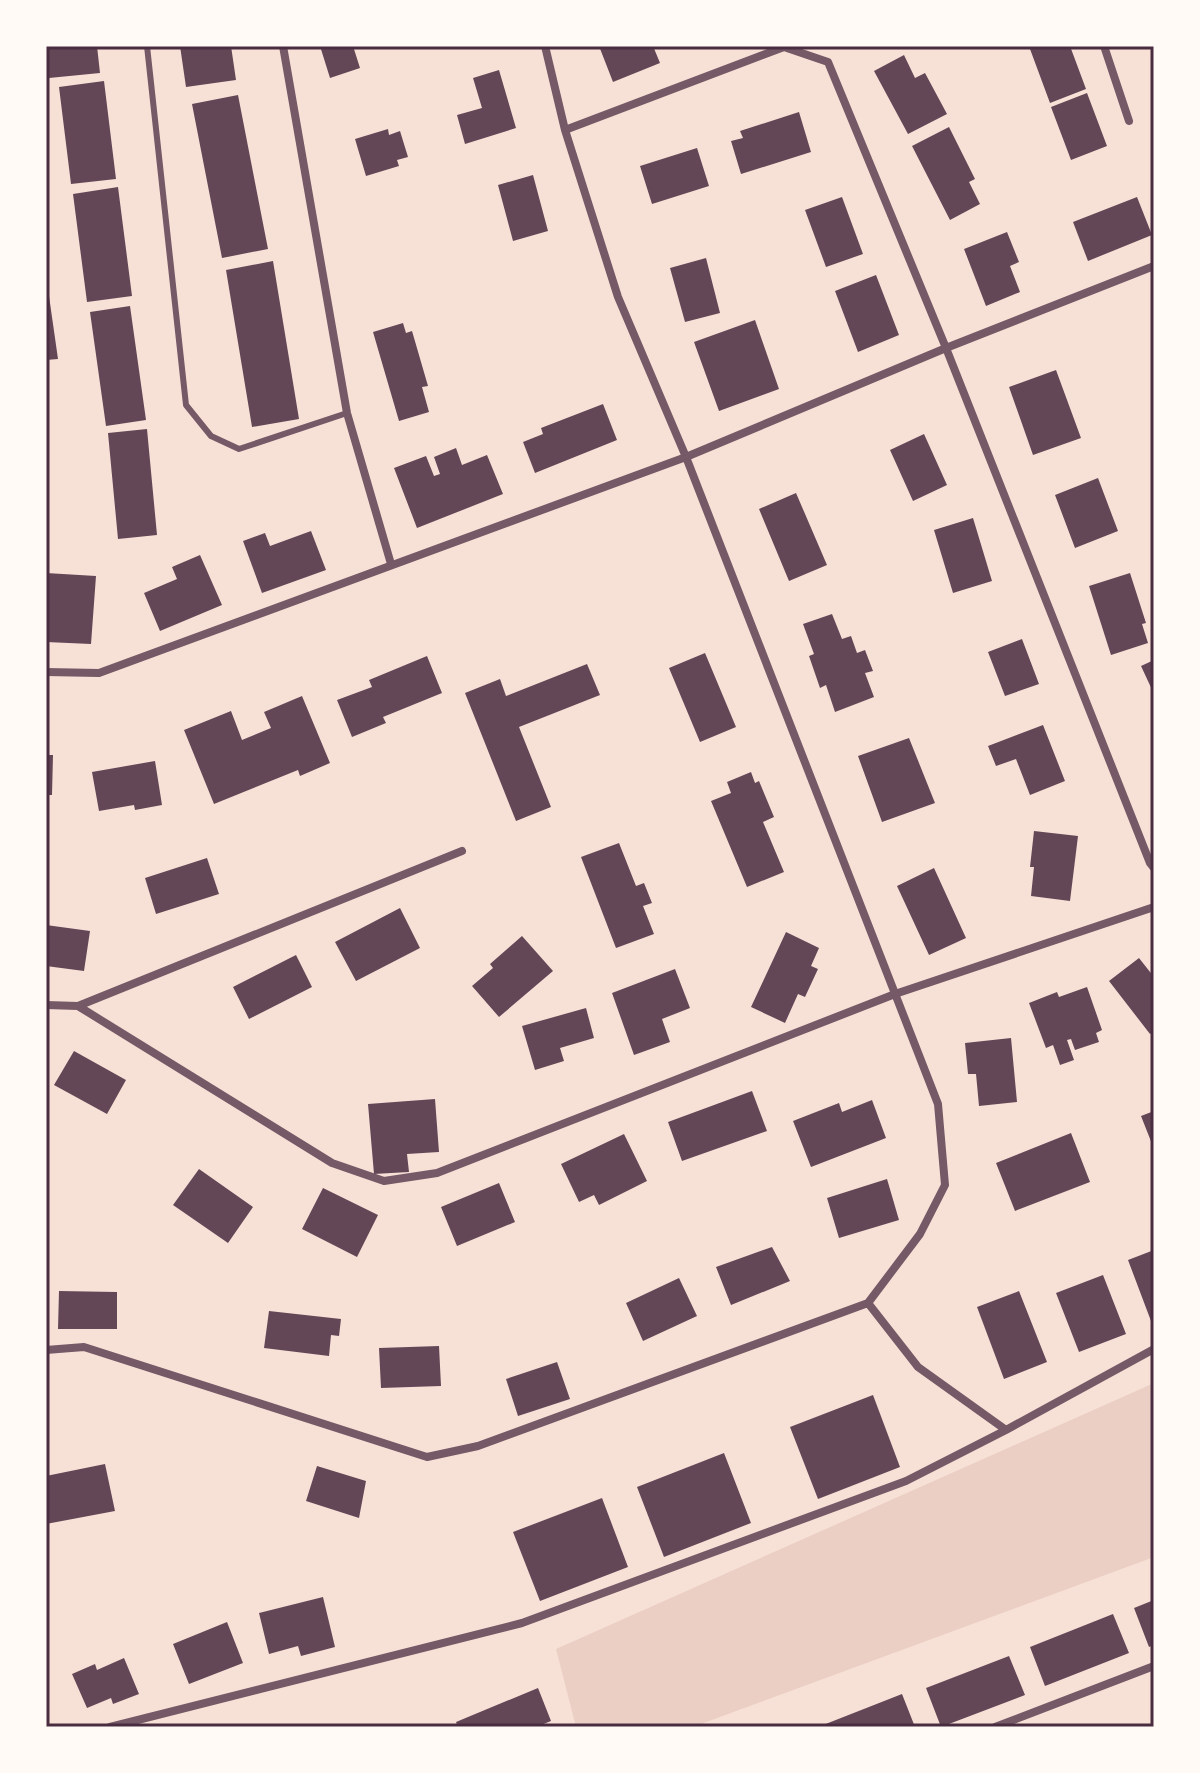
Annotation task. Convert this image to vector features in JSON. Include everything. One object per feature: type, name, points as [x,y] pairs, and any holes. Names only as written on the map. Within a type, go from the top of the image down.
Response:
[{"type":"street","points":[[283,46],[347,413],[391,564]]},
{"type":"street","points":[[46,1350],[84,1347],[427,1457],[478,1446],[868,1303],[920,1234],[945,1185],[938,1104],[686,457],[618,297],[565,130],[545,46]]},
{"type":"street","points":[[1104,46],[1129,121]]},
{"type":"street","points":[[565,130],[784,47],[828,62],[1154,868]]},
{"type":"street","points":[[46,672],[99,673],[686,457],[946,348],[1154,266]]},
{"type":"street","points":[[46,1005],[78,1006],[462,851]]},
{"type":"street","points":[[78,1006],[332,1163],[384,1181],[437,1173],[895,994],[1154,907]]},
{"type":"street","points":[[868,1303],[918,1367],[1006,1430]]},
{"type":"street","points":[[110,1727],[522,1623],[906,1481],[1154,1349]]},
{"type":"street","points":[[995,1727],[1154,1666]]},
{"type":"lane","points":[[147,46],[186,405],[211,436],[239,449],[347,413]]},
{"type":"shaded area","points":[[1154,1383],[1154,1557],[693,1727],[576,1727],[556,1649]]},
{"type":"building","points":[[46,46],[97,46],[100,73],[49,78]]},
{"type":"building","points":[[180,46],[231,46],[236,80],[186,87]]},
{"type":"building","points":[[320,46],[353,46],[360,68],[330,78]]},
{"type":"building","points":[[599,46],[653,46],[660,63],[613,82]]},
{"type":"building","points":[[1070,46],[1086,89],[1050,103],[1030,49]]},
{"type":"building","points":[[904,55],[915,78],[925,73],[947,114],[908,134],[874,71]]},
{"type":"building","points":[[499,70],[516,128],[465,144],[457,115],[482,108],[473,78]]},
{"type":"building","points":[[104,81],[116,179],[71,184],[59,87]]},
{"type":"building","points":[[1087,93],[1107,146],[1071,160],[1051,107]]},
{"type":"building","points":[[238,95],[268,249],[222,258],[192,104]]},
{"type":"building","points":[[799,112],[811,152],[741,174],[731,141],[743,138],[740,131]]},
{"type":"building","points":[[949,127],[975,179],[969,182],[980,204],[950,220],[912,146]]},
{"type":"building","points":[[388,129],[389,135],[400,131],[408,157],[397,160],[399,166],[366,176],[355,139]]},
{"type":"building","points":[[697,148],[709,186],[652,204],[640,166]]},
{"type":"building","points":[[533,175],[548,231],[513,241],[498,185]]},
{"type":"building","points":[[118,187],[132,296],[87,302],[73,194]]},
{"type":"building","points":[[842,197],[863,254],[826,267],[805,210]]},
{"type":"building","points":[[1137,197],[1152,235],[1088,261],[1073,222]]},
{"type":"building","points":[[1007,232],[1019,262],[1010,266],[1020,292],[986,306],[964,249]]},
{"type":"building","points":[[706,258],[720,313],[685,322],[670,268]]},
{"type":"building","points":[[273,261],[299,419],[252,427],[226,270]]},
{"type":"building","points":[[46,275],[58,359],[46,360]]},
{"type":"building","points":[[876,275],[899,335],[858,352],[835,291]]},
{"type":"building","points":[[130,306],[146,420],[106,426],[90,312]]},
{"type":"building","points":[[755,320],[779,389],[719,411],[694,342]]},
{"type":"building","points":[[403,323],[406,333],[412,331],[428,386],[422,387],[429,412],[399,421],[373,332]]},
{"type":"building","points":[[1056,370],[1081,438],[1033,455],[1009,387]]},
{"type":"building","points":[[603,404],[617,440],[535,473],[523,442],[543,434],[541,428]]},
{"type":"building","points":[[147,429],[157,535],[118,539],[108,433]]},
{"type":"building","points":[[924,434],[947,485],[913,501],[890,450]]},
{"type":"building","points":[[456,448],[462,465],[487,455],[503,494],[417,528],[394,468],[426,456],[434,476],[440,474],[434,457]]},
{"type":"building","points":[[1098,478],[1118,531],[1075,548],[1055,495]]},
{"type":"building","points":[[796,493],[827,565],[789,581],[759,509]]},
{"type":"building","points":[[973,518],[992,581],[953,593],[934,530]]},
{"type":"building","points":[[311,531],[326,570],[262,593],[243,541],[265,533],[270,546]]},
{"type":"building","points":[[200,555],[222,605],[160,631],[144,593],[177,579],[172,567]]},
{"type":"building","points":[[46,573],[96,576],[91,644],[46,642]]},
{"type":"building","points":[[1130,573],[1146,623],[1142,624],[1148,643],[1111,655],[1089,586]]},
{"type":"building","points":[[832,614],[842,639],[851,636],[857,653],[865,650],[873,671],[865,673],[874,697],[835,712],[826,685],[820,688],[809,656],[814,654],[803,624]]},
{"type":"building","points":[[1022,639],[1039,684],[1005,696],[988,652]]},
{"type":"building","points":[[705,653],[736,727],[700,742],[669,668]]},
{"type":"building","points":[[427,656],[442,693],[383,717],[386,723],[352,737],[337,700],[372,687],[369,680]]},
{"type":"building","points":[[1154,660],[1154,694],[1141,666]]},
{"type":"building","points":[[587,664],[600,695],[519,727],[551,807],[516,821],[465,693],[500,679],[506,696]]},
{"type":"building","points":[[302,696],[330,763],[300,776],[298,770],[214,804],[184,730],[231,711],[242,740],[271,728],[264,712]]},
{"type":"building","points":[[1043,725],[1065,781],[1030,795],[1016,759],[996,766],[988,746]]},
{"type":"building","points":[[909,738],[935,803],[882,822],[858,756]]},
{"type":"building","points":[[46,755],[53,755],[52,795],[46,795]]},
{"type":"building","points":[[155,761],[162,805],[135,810],[134,805],[99,811],[92,772]]},
{"type":"building","points":[[751,772],[755,783],[759,781],[774,817],[763,822],[784,872],[747,887],[711,801],[731,793],[727,782]]},
{"type":"building","points":[[1034,831],[1078,836],[1070,901],[1031,896]]},
{"type":"building","points":[[619,843],[636,886],[644,883],[652,903],[643,906],[654,934],[616,948],[581,857]]},
{"type":"building","points":[[207,858],[219,894],[156,914],[145,878]]},
{"type":"building","points":[[934,868],[966,938],[929,955],[897,886]]},
{"type":"building","points":[[400,908],[420,948],[356,981],[335,942]]},
{"type":"building","points":[[46,925],[90,931],[84,971],[46,966]]},
{"type":"building","points":[[786,932],[819,948],[811,966],[818,969],[805,997],[798,994],[785,1023],[751,1007]]},
{"type":"building","points":[[522,936],[553,971],[499,1017],[472,986],[493,968],[490,964]]},
{"type":"building","points":[[296,955],[312,987],[249,1019],[233,987]]},
{"type":"building","points":[[1139,958],[1154,977],[1154,1031],[1150,1034],[1109,981]]},
{"type":"building","points":[[675,969],[690,1008],[662,1019],[670,1042],[634,1055],[612,993]]},
{"type":"building","points":[[1087,987],[1102,1030],[1096,1033],[1099,1042],[1075,1050],[1071,1039],[1067,1040],[1074,1060],[1060,1065],[1053,1045],[1046,1048],[1029,1003],[1057,992],[1059,997]]},
{"type":"building","points":[[586,1008],[594,1038],[560,1048],[564,1061],[535,1070],[522,1026]]},
{"type":"building","points":[[1011,1038],[1017,1102],[979,1106],[976,1074],[968,1074],[965,1043]]},
{"type":"building","points":[[74,1051],[126,1080],[107,1114],[54,1085]]},
{"type":"building","points":[[752,1091],[767,1131],[682,1161],[668,1122]]},
{"type":"building","points":[[435,1099],[439,1152],[407,1154],[409,1172],[374,1174],[368,1104]]},
{"type":"building","points":[[872,1100],[886,1138],[811,1167],[793,1121],[839,1103],[842,1112]]},
{"type":"building","points":[[1154,1111],[1154,1149],[1141,1116]]},
{"type":"building","points":[[1071,1133],[1090,1182],[1015,1211],[996,1163]]},
{"type":"building","points":[[624,1134],[647,1181],[599,1205],[594,1195],[579,1202],[561,1164]]},
{"type":"building","points":[[199,1169],[253,1207],[228,1243],[173,1205]]},
{"type":"building","points":[[887,1179],[899,1220],[839,1238],[827,1198]]},
{"type":"building","points":[[499,1183],[515,1222],[457,1246],[441,1207]]},
{"type":"building","points":[[323,1188],[378,1215],[357,1257],[302,1229]]},
{"type":"building","points":[[772,1247],[790,1281],[731,1305],[716,1267]]},
{"type":"building","points":[[1154,1250],[1154,1320],[1151,1321],[1128,1260]]},
{"type":"building","points":[[1103,1275],[1126,1334],[1079,1352],[1056,1293]]},
{"type":"building","points":[[679,1278],[697,1316],[643,1341],[626,1303]]},
{"type":"building","points":[[59,1291],[117,1292],[117,1329],[58,1329]]},
{"type":"building","points":[[1019,1291],[1047,1362],[1004,1379],[977,1307]]},
{"type":"building","points":[[269,1311],[341,1319],[339,1336],[331,1335],[329,1356],[264,1348]]},
{"type":"building","points":[[439,1346],[441,1386],[381,1388],[379,1348]]},
{"type":"building","points":[[557,1362],[570,1399],[518,1416],[506,1379]]},
{"type":"building","points":[[873,1395],[900,1467],[818,1499],[790,1427]]},
{"type":"building","points":[[724,1453],[751,1523],[664,1557],[637,1487]]},
{"type":"building","points":[[105,1464],[115,1511],[46,1524],[46,1476]]},
{"type":"building","points":[[317,1466],[366,1481],[359,1518],[306,1501]]},
{"type":"building","points":[[602,1498],[628,1567],[540,1601],[513,1532]]},
{"type":"building","points":[[323,1597],[335,1647],[301,1656],[298,1646],[269,1654],[259,1613]]},
{"type":"building","points":[[1154,1600],[1154,1645],[1149,1647],[1134,1608]]},
{"type":"building","points":[[1113,1614],[1129,1653],[1045,1686],[1030,1647]]},
{"type":"building","points":[[227,1622],[243,1663],[189,1684],[173,1644]]},
{"type":"building","points":[[1009,1656],[1025,1695],[941,1727],[926,1688]]},
{"type":"building","points":[[124,1658],[139,1694],[113,1704],[111,1698],[87,1708],[72,1674],[95,1664],[97,1670]]},
{"type":"building","points":[[538,1688],[551,1721],[536,1727],[458,1727],[456,1722]]},
{"type":"building","points":[[902,1694],[915,1727],[818,1727]]}]
